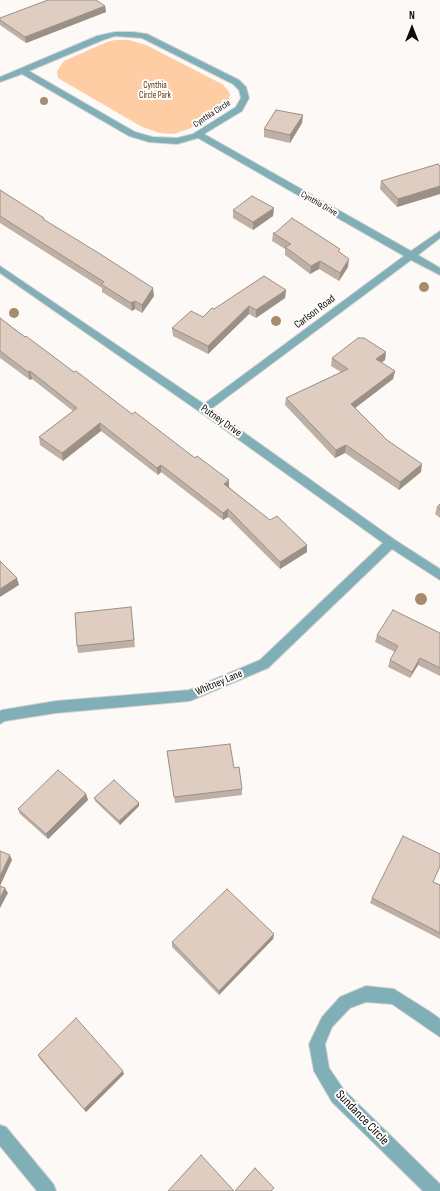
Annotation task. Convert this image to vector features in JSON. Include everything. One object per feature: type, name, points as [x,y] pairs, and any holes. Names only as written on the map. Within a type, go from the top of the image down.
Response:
[{"type":"street","name":"Cynthia Circle","points":[[123,33],[144,36],[226,76],[236,82],[243,89],[246,98],[239,109],[199,135],[184,140],[152,140],[138,137],[23,71],[110,35],[123,33]]},
{"type":"street","points":[[0,80],[23,71]]},
{"type":"street","name":"Cynthia Drive","points":[[199,135],[440,272]]},
{"type":"street","name":"Carlson Road","points":[[204,409],[440,234]]},
{"type":"street","name":"Putney Drive","points":[[0,269],[204,409],[391,543],[440,575]]},
{"type":"street","name":"Whitney Lane","points":[[1,716],[56,707],[190,695],[264,664],[391,543]]},
{"type":"street","name":"Sundance Circle","points":[[435,1191],[338,1096],[322,1070],[317,1044],[327,1022],[345,1002],[366,994],[394,997],[427,1018],[440,1029]]},
{"type":"street","points":[[0,1133],[48,1191]]},
{"type":"green space","name":"Cynthia Circle Park","points":[[115,40],[129,40],[146,45],[222,84],[230,94],[228,103],[223,109],[191,128],[174,134],[160,133],[142,127],[58,78],[57,71],[64,61]]},
{"type":"building","points":[[48,0],[96,0],[105,6],[25,37],[0,20],[0,18]]},
{"type":"building","points":[[276,110],[303,115],[290,135],[264,129]]},
{"type":"building","points":[[438,164],[440,166],[440,186],[398,199],[381,181]]},
{"type":"building","points":[[0,190],[44,218],[43,219],[153,288],[142,305],[135,301],[131,303],[101,284],[104,282],[0,216]]},
{"type":"building","points":[[252,196],[274,208],[253,222],[233,210]]},
{"type":"building","points":[[292,218],[340,249],[338,251],[349,259],[340,273],[320,261],[311,266],[285,247],[291,244],[273,233],[275,233]]},
{"type":"building","points":[[264,276],[286,290],[256,310],[249,306],[208,346],[172,328],[191,311],[203,317],[212,308],[214,309]]},
{"type":"building","points":[[0,318],[74,372],[76,371],[132,414],[135,412],[195,458],[197,456],[229,480],[224,484],[270,520],[277,516],[307,545],[280,562],[228,509],[223,513],[161,465],[157,468],[100,423],[62,453],[39,437],[77,408],[30,371],[28,372],[0,351]]},
{"type":"building","points":[[358,338],[364,338],[386,352],[376,359],[395,371],[351,404],[387,440],[422,464],[400,482],[346,445],[336,450],[286,398],[348,369],[332,358]]},
{"type":"building","points":[[0,561],[17,578],[0,589]]},
{"type":"building","points":[[131,607],[134,640],[77,646],[75,613]]},
{"type":"building","points":[[393,610],[440,633],[440,668],[420,658],[412,672],[390,660],[398,646],[377,635]]},
{"type":"building","points":[[230,744],[234,768],[239,767],[242,789],[174,797],[167,751]]},
{"type":"building","points":[[58,770],[86,794],[46,834],[18,809]]},
{"type":"building","points":[[114,780],[139,803],[119,821],[94,798]]},
{"type":"building","points":[[403,836],[440,854],[440,866],[433,882],[440,885],[440,933],[372,898]]},
{"type":"building","points":[[0,851],[10,855],[0,876]]},
{"type":"building","points":[[0,886],[5,888],[0,898]]},
{"type":"building","points":[[227,889],[274,934],[219,991],[172,942]]},
{"type":"building","points":[[76,1018],[123,1071],[84,1109],[38,1055]]},
{"type":"building","points":[[201,1155],[234,1191],[168,1191]]},
{"type":"building","points":[[255,1168],[274,1188],[271,1191],[235,1191]]}]
